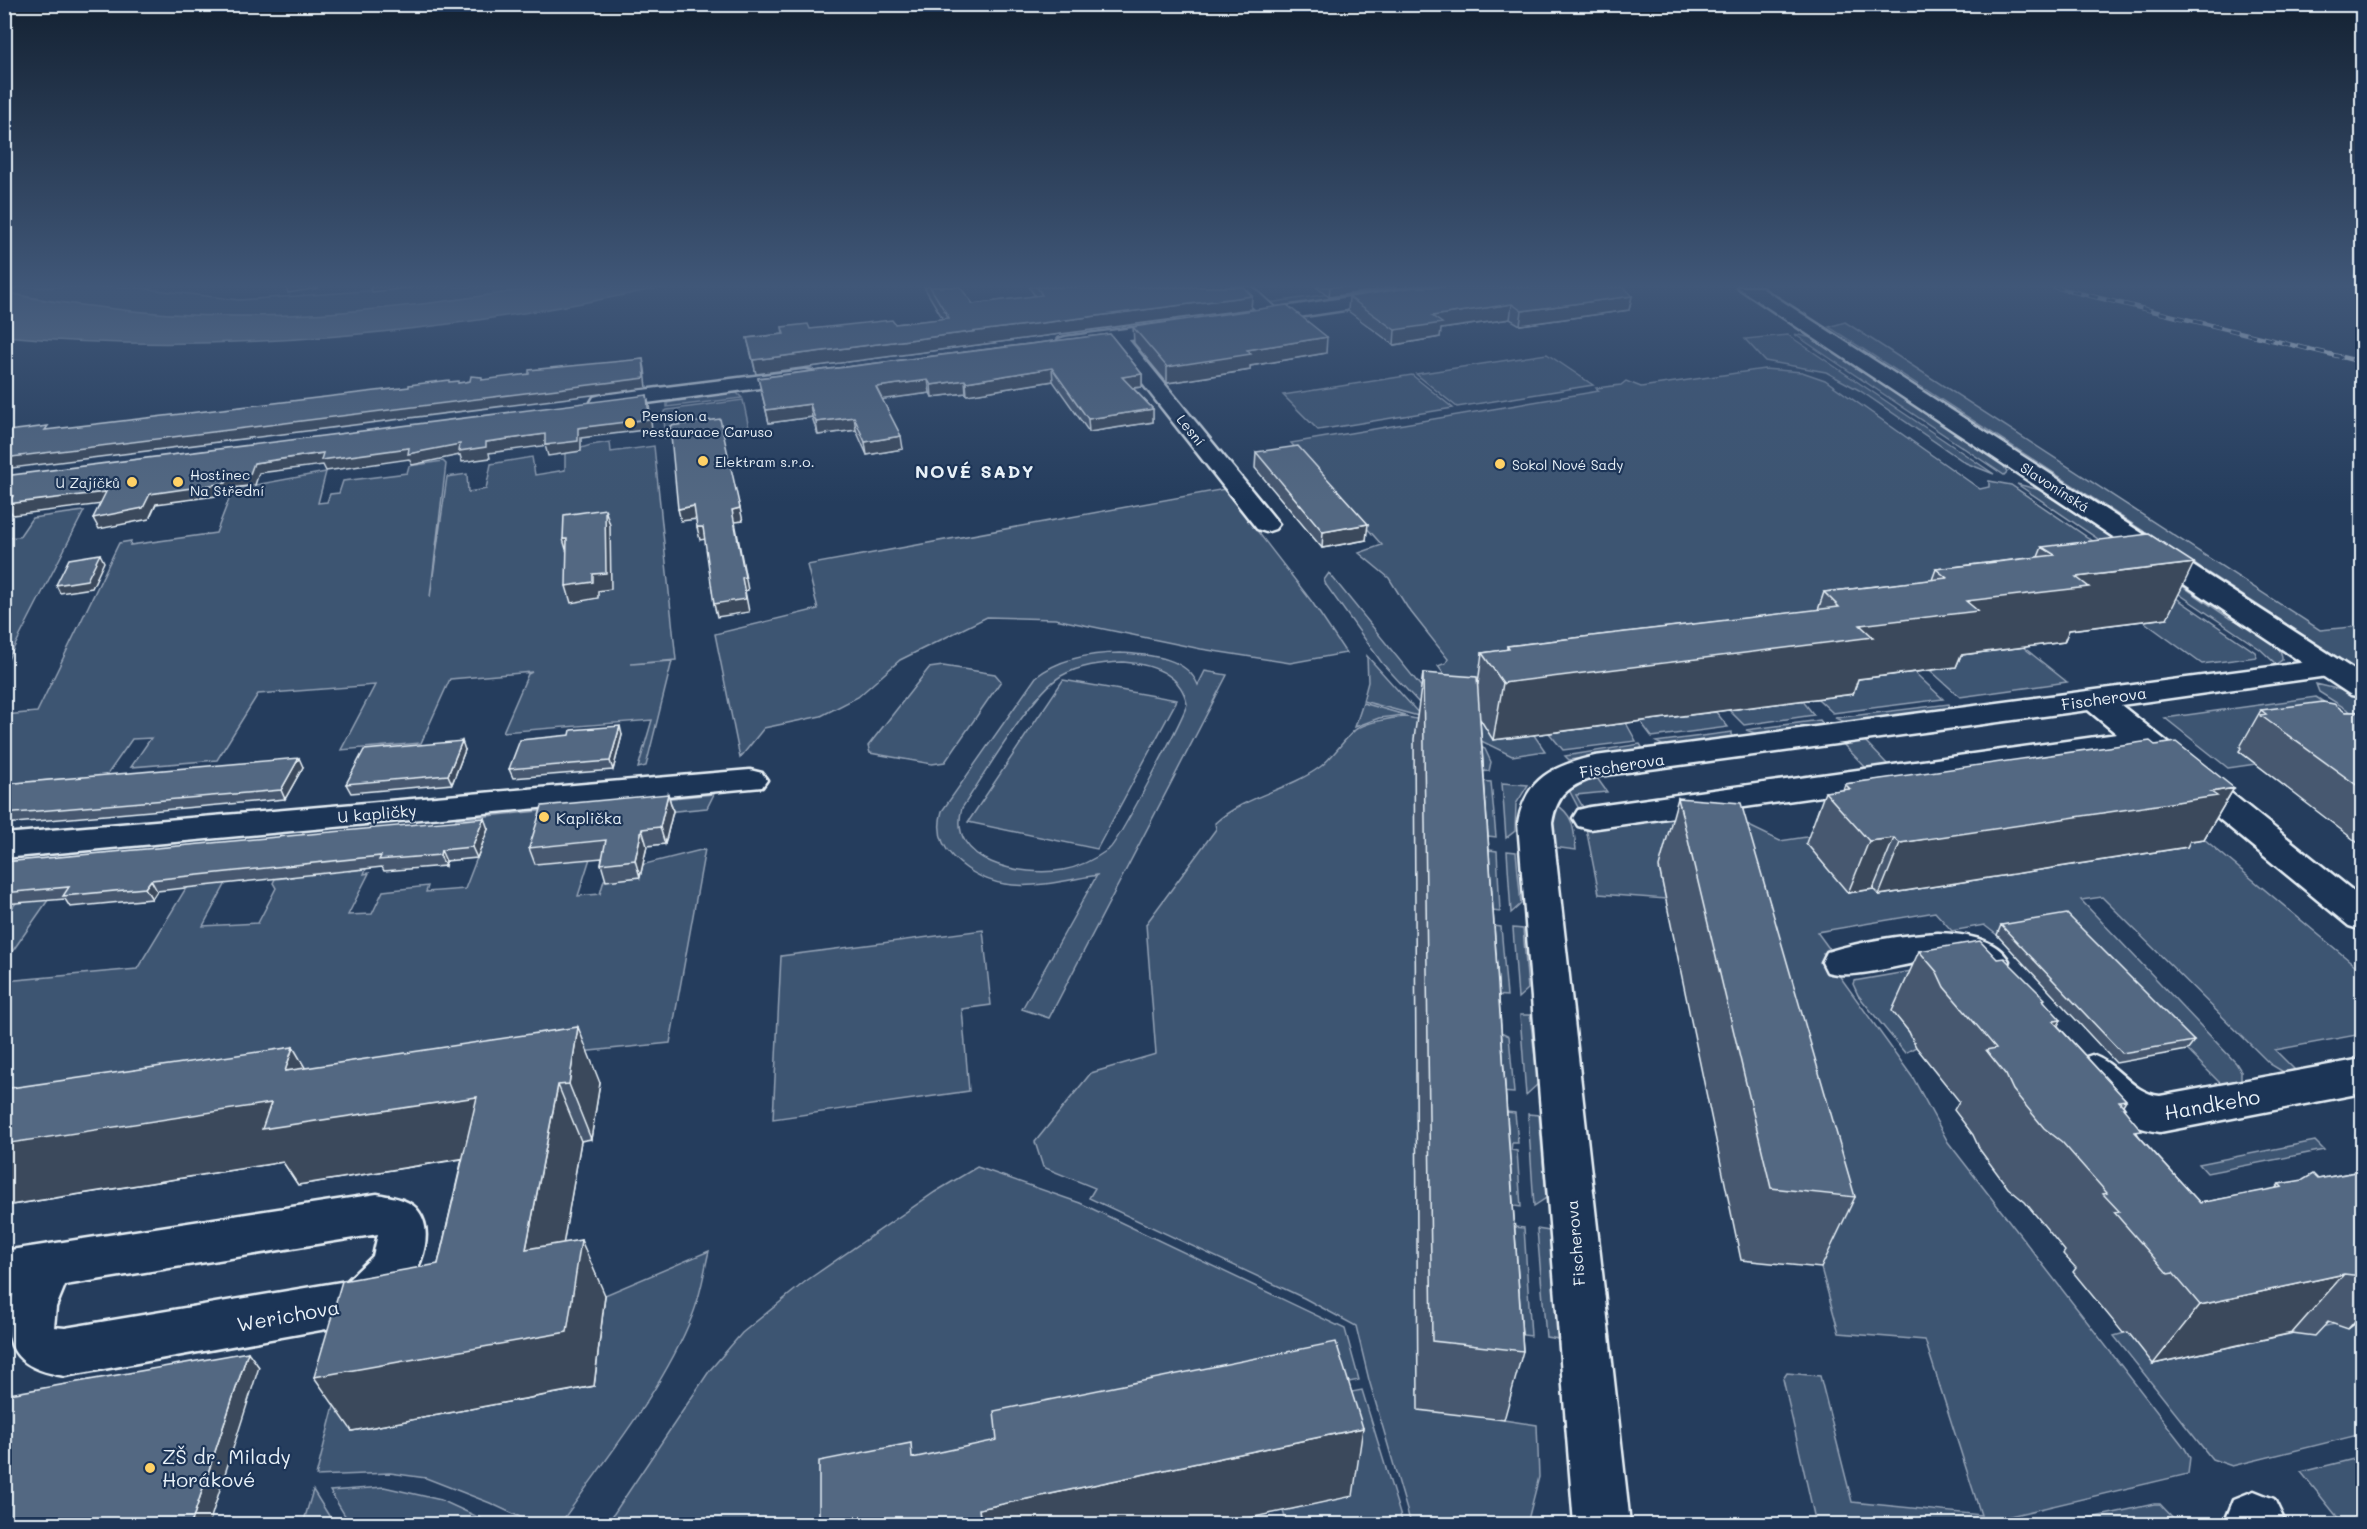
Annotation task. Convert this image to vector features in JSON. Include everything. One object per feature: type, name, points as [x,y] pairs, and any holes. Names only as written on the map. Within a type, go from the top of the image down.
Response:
[{"type":"street","name":"Lesní","points":[[1133,358],[1266,524]]},
{"type":"street","name":"Slavonínská","points":[[1856,358],[2362,688]]},
{"type":"street","points":[[584,405],[827,373]]},
{"type":"street","name":"Fischerova","points":[[1602,1524],[1535,824],[1539,800],[1546,789],[1573,772],[1595,766],[2331,668]]},
{"type":"street","points":[[2094,699],[2362,917]]},
{"type":"street","points":[[1590,818],[2144,740]]},
{"type":"street","name":"U kapličky","points":[[4,846],[750,780]]},
{"type":"street","points":[[1841,962],[1950,946],[1962,948],[1987,959],[2015,987]]},
{"type":"street","name":"Handkeho","points":[[2068,1045],[2113,1095],[2124,1104],[2147,1113],[2160,1114],[2362,1076]]},
{"type":"street","name":"Werichova","points":[[4,1273],[359,1216],[386,1215],[399,1221],[402,1225],[398,1254],[390,1274],[368,1296],[354,1302],[65,1352],[47,1352],[35,1345],[28,1336],[36,1295],[50,1266]]},
{"type":"shaded area","points":[[1518,358],[1553,358],[1593,385],[1457,407],[1416,374]]},
{"type":"shaded area","points":[[1763,358],[1823,358],[1994,474],[1966,463],[1859,390],[1826,372],[1765,361]]},
{"type":"shaded area","points":[[1830,358],[1846,358],[2002,463],[2007,472],[2004,475]]},
{"type":"shaded area","points":[[1877,358],[1901,358],[2320,630],[2362,626],[2362,668],[2356,669]]},
{"type":"shaded area","points":[[1764,369],[1802,372],[1825,380],[1980,489],[1989,487],[1989,481],[2011,485],[2255,652],[2257,657],[2202,664],[2143,621],[2166,617],[1889,591],[1500,706],[1474,710],[1534,735],[1545,751],[1512,756],[1432,717],[1382,663],[1326,585],[1324,580],[1329,573],[1427,694],[1454,688],[1438,666],[1446,663],[1448,659],[1407,607],[1389,578],[1359,553],[1382,545],[1291,443],[1599,391],[1596,388],[1621,385],[1626,381],[1641,387]]},
{"type":"shaded area","points":[[1412,375],[1453,408],[1318,430],[1283,395]]},
{"type":"shaded area","points":[[724,393],[737,393],[742,398],[667,407],[667,403]]},
{"type":"shaded area","points":[[743,400],[749,428],[665,438],[664,412],[667,410]]},
{"type":"shaded area","points":[[610,442],[611,452],[654,446],[676,660],[631,664],[672,661],[646,766],[638,768],[652,720],[503,732],[528,674],[532,672],[450,679],[421,743],[341,750],[375,685],[258,694],[217,760],[131,767],[151,738],[132,739],[100,785],[62,779],[5,784],[5,715],[37,712],[119,543],[131,541],[130,545],[216,533],[233,489],[326,472],[318,503],[327,502],[330,494],[339,493],[343,481],[407,473],[409,466],[443,461],[446,464],[430,597],[447,477],[467,474],[468,492],[486,489],[491,464],[532,457],[535,475],[565,470],[565,453]]},
{"type":"shaded area","points":[[2017,484],[2044,491],[2107,531],[2114,539],[2229,618],[2262,633],[2277,645],[2282,660],[2276,664],[2260,649]]},
{"type":"shaded area","points":[[1225,489],[1312,602],[1346,653],[1290,663],[1201,649],[1055,619],[987,617],[900,660],[858,697],[821,716],[764,728],[740,758],[715,634],[818,609],[807,565]]},
{"type":"shaded area","points":[[84,511],[5,665],[5,538],[19,537],[32,518]]},
{"type":"shaded area","points":[[2023,647],[2067,682],[1960,697],[1930,670],[1953,656]]},
{"type":"shaded area","points":[[1110,653],[1165,659],[1185,668],[1198,685],[1205,671],[1227,675],[1049,1018],[1022,1009],[1097,875],[1022,886],[987,879],[970,870],[953,857],[945,847],[940,830],[942,811],[1036,677],[1066,661]],"holes":[[[1123,662],[1144,665],[1163,672],[1178,685],[1184,693],[1187,704],[1150,780],[1115,842],[1109,849],[1075,867],[1047,872],[1009,868],[976,854],[965,842],[960,827],[962,808],[1022,717],[1049,685],[1061,676],[1091,665]]]},
{"type":"shaded area","points":[[1367,656],[1422,717],[1363,701],[1368,682]]},
{"type":"shaded area","points":[[943,666],[995,674],[1001,681],[945,762],[932,764],[870,753],[868,746],[929,668]]},
{"type":"shaded area","points":[[1914,672],[1943,699],[1833,713],[1817,698],[1840,681]]},
{"type":"shaded area","points":[[1063,680],[1177,700],[1097,849],[968,822]]},
{"type":"shaded area","points":[[2316,684],[2341,690],[2362,700],[2362,719],[2319,692]]},
{"type":"shaded area","points":[[2316,697],[2362,727],[2241,747],[2245,750],[2240,752],[2256,764],[2228,768],[2165,718]]},
{"type":"shaded area","points":[[1802,700],[1814,715],[1744,725],[1729,710]]},
{"type":"shaded area","points":[[1363,703],[1405,715],[1379,718],[1355,727]]},
{"type":"shaded area","points":[[1949,704],[1950,707],[1945,709],[1845,722],[1835,718]]},
{"type":"shaded area","points":[[1716,712],[1728,727],[1652,737],[1640,721]]},
{"type":"shaded area","points":[[1407,717],[1425,721],[1485,749],[1491,762],[1489,771],[1478,772],[1504,1420],[1537,1425],[1539,1477],[1527,1524],[1411,1524],[1369,1380],[1356,1326],[1304,1298],[1089,1198],[1095,1188],[1043,1167],[1035,1142],[1091,1073],[1156,1054],[1146,924],[1216,829],[1215,823],[1253,799],[1294,782],[1320,767],[1358,728],[1382,720]]},
{"type":"shaded area","points":[[1820,720],[1823,724],[1818,726],[1757,734],[1746,730]]},
{"type":"shaded area","points":[[1626,723],[1636,741],[1563,750],[1549,733]]},
{"type":"shaded area","points":[[1732,732],[1732,737],[1664,746],[1656,742]]},
{"type":"shaded area","points":[[1865,741],[1890,767],[1868,770],[1843,744]]},
{"type":"shaded area","points":[[1640,744],[1642,747],[1638,750],[1569,760],[1565,756]]},
{"type":"shaded area","points":[[1597,778],[1607,792],[1576,795],[1584,809],[1579,809],[1569,790],[1579,783]]},
{"type":"shaded area","points":[[1469,780],[1491,782],[1496,837],[1472,834]]},
{"type":"shaded area","points":[[1502,783],[1528,785],[1516,804],[1515,831],[1506,838]]},
{"type":"shaded area","points":[[714,794],[707,808],[581,820],[592,852],[578,896],[600,894],[604,880],[638,877],[641,865],[705,849],[670,1043],[5,1109],[5,981],[137,969],[206,855],[226,883],[203,926],[258,923],[276,888],[273,883],[275,879],[293,877],[309,846],[349,871],[366,869],[364,874],[369,873],[348,915],[372,914],[383,891],[428,886],[426,892],[465,889],[488,829],[451,832],[456,819]]},
{"type":"shaded area","points":[[1555,804],[1566,813],[1572,823],[1576,850],[1553,847],[1551,814]]},
{"type":"shaded area","points":[[1716,810],[1780,841],[1826,834],[1879,895],[2204,839],[2362,971],[2362,1034],[2275,1050],[2296,1071],[2285,1073],[2270,1064],[2102,897],[2081,900],[2236,1063],[2241,1071],[2241,1080],[2221,1084],[2062,924],[1997,935],[1984,925],[1952,931],[1935,912],[1817,932],[1831,951],[1823,953],[1913,1078],[1948,1142],[2184,1447],[2190,1457],[2188,1474],[1976,1524],[1816,1524],[1783,1379],[1787,1373],[1820,1376],[1852,1502],[1981,1515],[1925,1340],[1839,1333],[1821,1268],[1659,868],[1666,899],[1599,894],[1585,823]]},
{"type":"shaded area","points":[[1473,848],[1497,851],[1500,912],[1476,909]]},
{"type":"shaded area","points":[[1507,851],[1516,852],[1521,904],[1511,913]]},
{"type":"shaded area","points":[[71,867],[5,962],[5,909],[12,908],[23,894]]},
{"type":"shaded area","points":[[1477,924],[1501,927],[1507,996],[1480,994]]},
{"type":"shaded area","points":[[1513,928],[1523,929],[1528,989],[1518,998]]},
{"type":"shaded area","points":[[983,930],[991,1005],[962,1009],[969,1091],[773,1119],[781,956]]},
{"type":"shaded area","points":[[1941,966],[1893,1011],[1909,1032],[1916,1047],[1905,1053],[1858,995],[1854,981]]},
{"type":"shaded area","points":[[1520,1015],[1530,1015],[1538,1084],[1526,1095]]},
{"type":"shaded area","points":[[1497,1030],[1509,1036],[1514,1093],[1486,1091]]},
{"type":"shaded area","points":[[1487,1110],[1515,1113],[1518,1143],[1512,1143],[1511,1150],[1517,1151],[1521,1207],[1492,1203]]},
{"type":"shaded area","points":[[1528,1114],[1539,1115],[1546,1198],[1534,1206]]},
{"type":"shaded area","points":[[2315,1141],[2324,1150],[2207,1173],[2199,1164]]},
{"type":"shaded area","points":[[977,1167],[1080,1203],[1345,1329],[1359,1380],[1230,1406],[1008,1508],[930,1524],[607,1524],[710,1370],[742,1333],[806,1281],[935,1192]]},
{"type":"shaded area","points":[[1493,1225],[1524,1228],[1531,1336],[1499,1332]]},
{"type":"shaded area","points":[[1537,1229],[1549,1231],[1559,1339],[1546,1337]]},
{"type":"shaded area","points":[[709,1251],[696,1306],[681,1342],[633,1422],[560,1524],[535,1524],[490,1503],[426,1478],[390,1473],[316,1476],[348,1351],[353,1430],[594,1386],[605,1295]]},
{"type":"shaded area","points":[[2362,1318],[2362,1434],[2232,1466],[2212,1459],[2114,1336],[2128,1332],[2153,1364],[2217,1350],[2213,1344],[2240,1345],[2335,1324],[2349,1328]]},
{"type":"shaded area","points":[[1362,1390],[1403,1524],[1287,1524],[1283,1511],[1353,1495],[1258,1410]]},
{"type":"shaded area","points":[[2362,1457],[2362,1524],[2343,1524],[2301,1472]]},
{"type":"shaded area","points":[[384,1487],[441,1500],[493,1524],[350,1524],[330,1491]]},
{"type":"shaded area","points":[[313,1490],[334,1524],[303,1524]]},
{"type":"shaded area","points":[[2160,1504],[2179,1524],[2064,1524]]},
{"type":"building","points":[[915,358],[1129,358],[1142,374],[1122,377],[1153,409],[1088,419],[1052,368],[966,382],[965,380],[931,385],[928,380],[876,387],[901,436],[865,442],[854,417],[816,422],[810,404],[766,410],[758,378]]},
{"type":"building","points":[[1160,358],[1223,358],[1167,367]]},
{"type":"building","points":[[643,359],[645,378],[4,458],[4,435],[8,431],[48,426],[45,430],[409,387],[409,385],[449,380],[449,382],[458,381],[458,383],[470,381],[471,376],[482,377],[482,380],[529,374],[529,370]]},
{"type":"building","points":[[647,395],[649,419],[578,428],[578,441],[545,445],[545,434],[486,442],[486,447],[459,451],[460,444],[408,454],[409,448],[321,460],[323,453],[254,463],[250,474],[228,477],[226,483],[150,494],[143,508],[93,518],[106,492],[7,504],[13,496],[4,497],[4,476]]},
{"type":"building","points":[[720,419],[740,508],[732,510],[745,577],[742,578],[746,599],[714,604],[703,527],[697,527],[694,506],[678,509],[670,426]]},
{"type":"building","points":[[1298,446],[1368,524],[1323,532],[1256,452]]},
{"type":"building","points":[[605,509],[606,573],[593,574],[593,582],[566,586],[567,539],[563,539],[564,515]]},
{"type":"building","points":[[2149,534],[2194,563],[2076,577],[2089,587],[1966,601],[1978,611],[1860,625],[1873,637],[1503,683],[1482,653],[1509,649],[1507,646],[1839,607],[1824,592],[1947,578],[1936,569],[2055,555],[2042,547]]},
{"type":"building","points":[[100,554],[87,580],[56,585],[69,559]]},
{"type":"building","points":[[1423,673],[1477,677],[1523,1351],[1432,1341]]},
{"type":"building","points":[[2323,702],[2334,704],[2345,712],[2362,712],[2362,789],[2260,715],[2266,714],[2261,710]]},
{"type":"building","points":[[620,726],[610,761],[509,769],[520,740],[570,735],[571,730]]},
{"type":"building","points":[[462,741],[448,775],[346,784],[364,750]]},
{"type":"building","points":[[2150,741],[2155,745],[2176,742],[2234,788],[2211,792],[2217,796],[1900,843],[1894,838],[1869,841],[1825,792],[1850,789],[1845,784]]},
{"type":"building","points":[[299,758],[281,790],[4,814],[4,784]]},
{"type":"building","points":[[668,794],[660,827],[642,829],[635,860],[601,864],[606,840],[529,848],[542,806]]},
{"type":"building","points":[[1678,798],[1741,803],[1855,1197],[1771,1188]]},
{"type":"building","points":[[484,818],[472,847],[441,850],[440,855],[379,860],[381,856],[151,880],[145,888],[63,896],[69,887],[4,893],[4,862]]},
{"type":"building","points":[[2067,914],[2194,1041],[2122,1053],[2001,925]]},
{"type":"building","points":[[1980,941],[1997,959],[2004,958],[2045,999],[2043,1000],[2061,1020],[2053,1021],[2126,1100],[2119,1101],[2142,1131],[2135,1132],[2200,1203],[2282,1187],[2279,1184],[2303,1180],[2313,1174],[2318,1179],[2362,1171],[2362,1276],[2344,1274],[2200,1305],[2173,1273],[2168,1274],[2114,1212],[2119,1211],[2103,1194],[2107,1193],[2062,1142],[2044,1128],[2013,1090],[2006,1075],[1986,1050],[1996,1048],[1944,987],[1937,972],[1919,951]]},
{"type":"building","points":[[578,1027],[569,1084],[558,1085],[526,1249],[581,1240],[567,1332],[314,1377],[342,1281],[438,1264],[477,1097],[262,1129],[271,1103],[4,1144],[4,1089],[293,1047],[285,1071]]},
{"type":"building","points":[[1336,1342],[1363,1428],[979,1509],[981,1524],[819,1524],[819,1461],[911,1443],[912,1458],[997,1440],[994,1411]]},
{"type":"building","name":"ZŠ dr. Milady Horákové","points":[[248,1352],[191,1524],[4,1524],[4,1395]]},
{"type":"railway","points":[[2347,358],[2362,362]]},
{"type":"place","name":"Pension a restaurace Caruso","points":[[630,423]]},
{"type":"place","name":"Elektram s.r.o.","points":[[703,461]]},
{"type":"place","name":"Sokol Nové Sady","points":[[1500,464]]},
{"type":"place","name":"U Zajíčků","points":[[132,482]]},
{"type":"place","name":"Hostinec Na Střední","points":[[178,482]]},
{"type":"place","name":"Kaplička","points":[[544,817]]},
{"type":"place","name":"ZŠ dr. Milady Horákové","points":[[150,1468]]},
{"type":"district","name":"NOVÉ SADY","points":[[975,471]]}]
